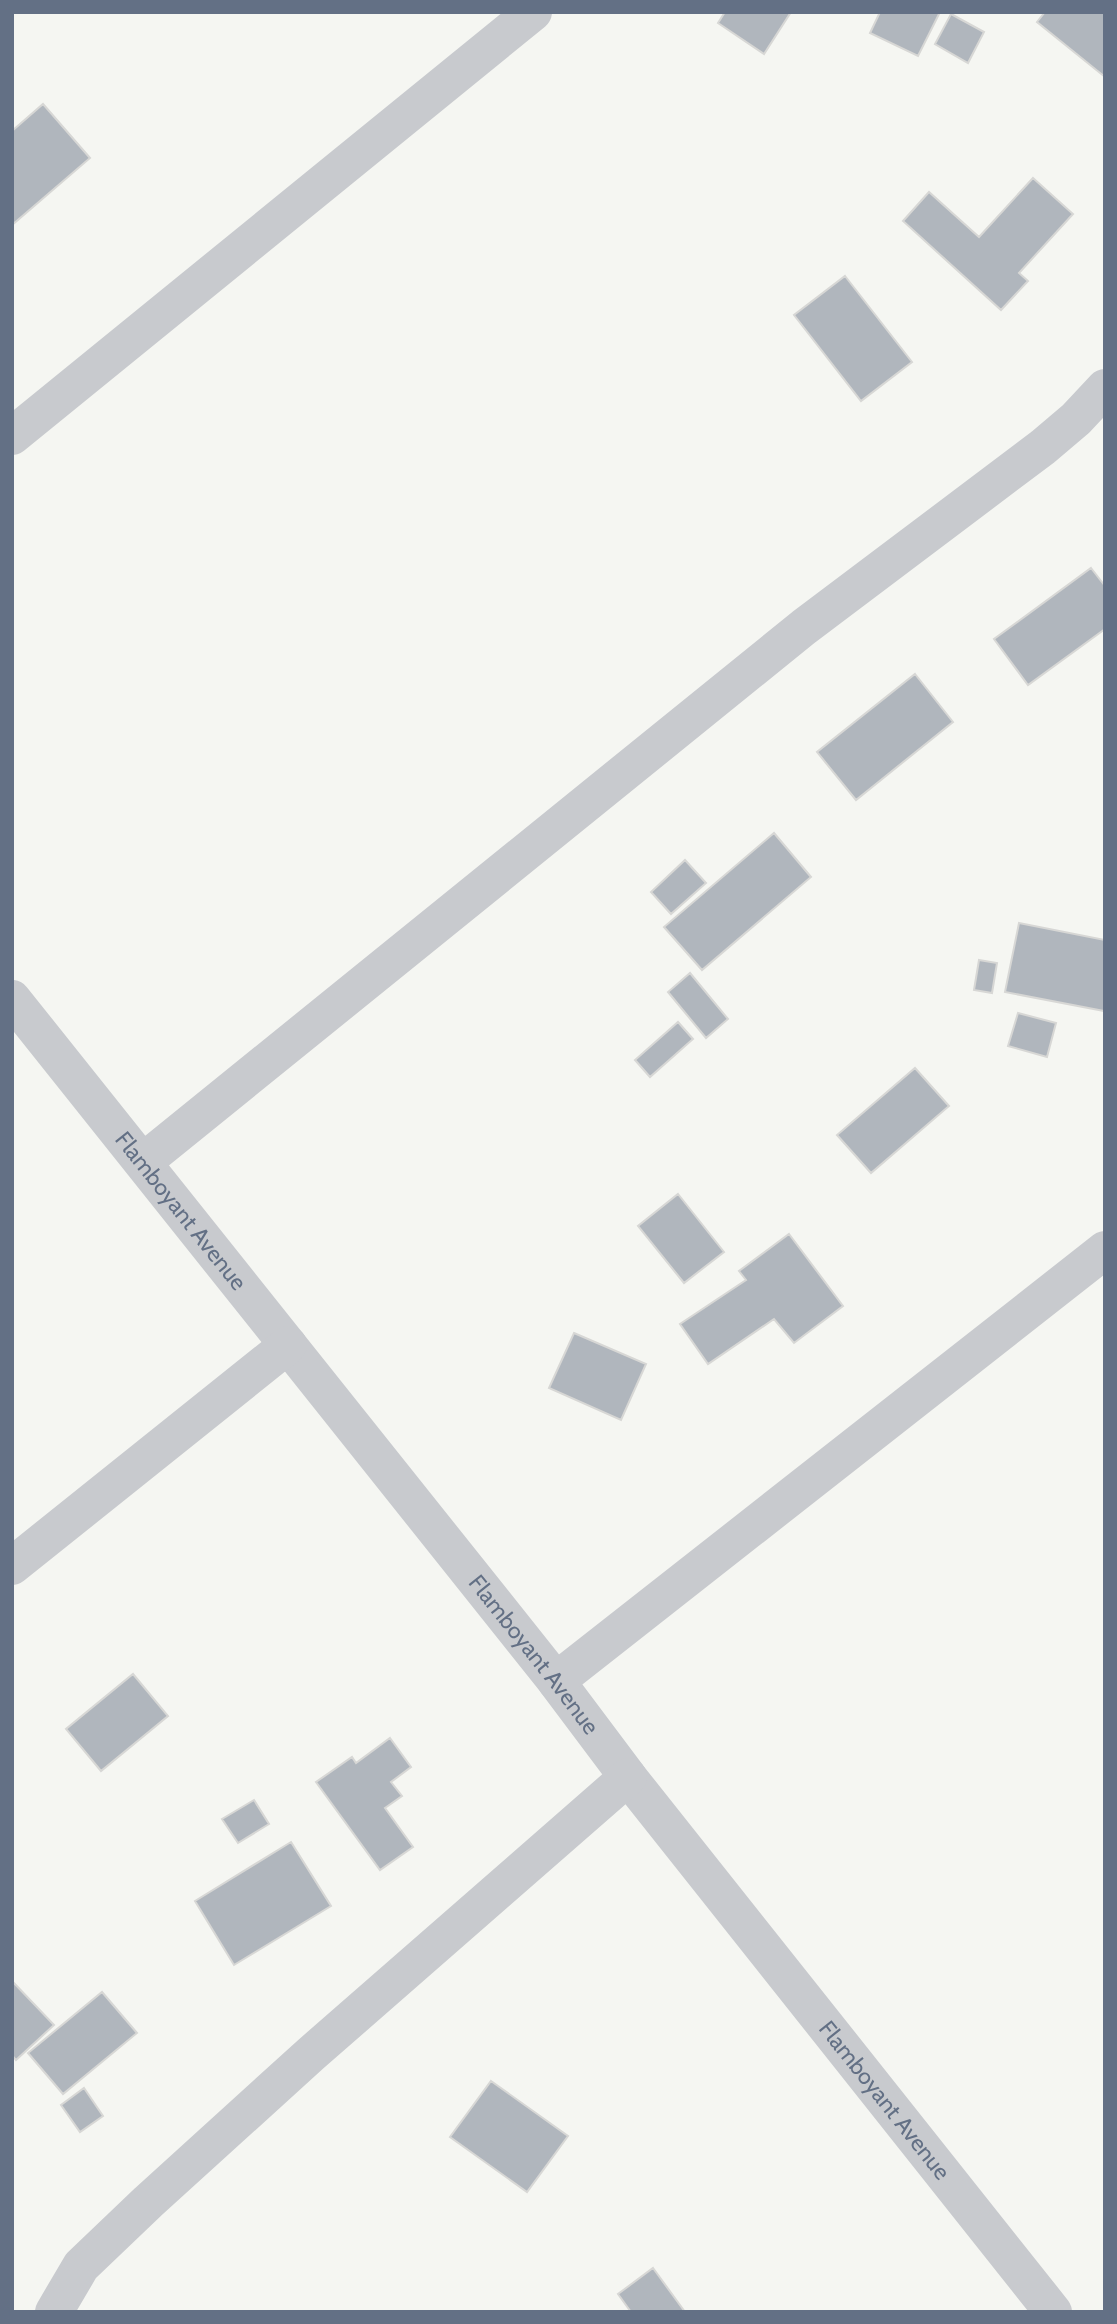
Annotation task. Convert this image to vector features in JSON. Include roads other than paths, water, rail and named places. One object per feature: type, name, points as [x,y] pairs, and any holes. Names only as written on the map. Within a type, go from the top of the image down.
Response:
[{"type":"street","points":[[12,436],[533,12]]},
{"type":"street","points":[[143,1162],[804,627],[1043,447],[1076,419],[1105,388]]},
{"type":"street","name":"Flamboyant Avenue","points":[[12,999],[556,1681],[628,1777],[1054,2312]]},
{"type":"street","points":[[556,1681],[1105,1250]]},
{"type":"street","points":[[12,1566],[288,1345]]},
{"type":"street","points":[[54,2312],[81,2266],[148,2202],[311,2054],[628,1777]]}]
